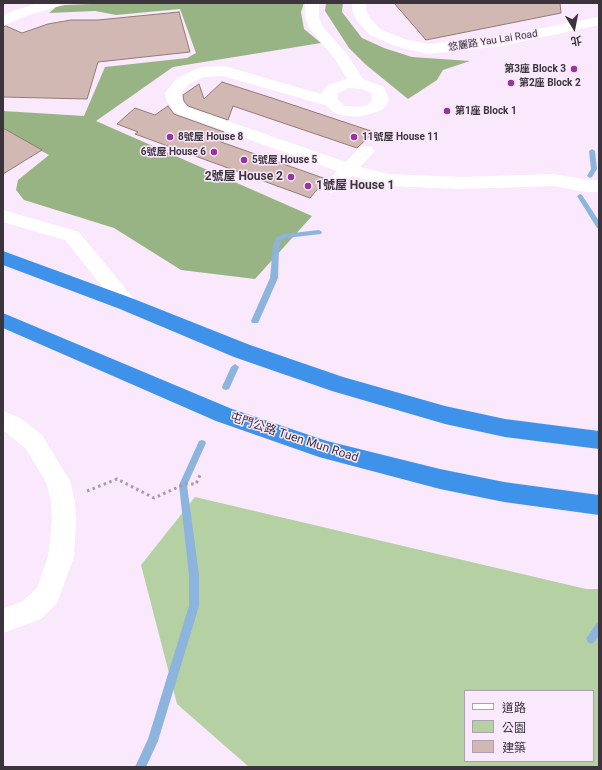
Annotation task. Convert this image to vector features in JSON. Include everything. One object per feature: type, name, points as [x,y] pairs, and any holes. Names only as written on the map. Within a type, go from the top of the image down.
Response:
[{"type":"highway","points":[[3,258],[127,304],[242,351],[340,385],[422,409],[505,428],[599,440]]},
{"type":"highway","name":"屯門公路 Tuen Mun Road","points":[[3,320],[224,415],[327,450],[440,479],[504,492],[599,505]]},
{"type":"street","points":[[3,22],[21,13],[54,3]]},
{"type":"street","points":[[312,3],[312,16],[316,28],[342,56],[348,79]]},
{"type":"street","name":"悠麗路 Yau Lai Road","points":[[359,3],[359,10],[363,20],[375,32],[400,43],[428,49],[449,48],[502,41],[599,21]]},
{"type":"street","points":[[348,79],[378,90],[381,100],[379,104],[367,111],[354,112],[342,110],[331,102],[224,71],[201,72],[183,82],[173,93],[175,102],[182,110],[347,169],[389,180],[460,184],[554,180],[587,186],[599,186]]},
{"type":"street","points":[[331,102],[330,92],[348,79]]},
{"type":"street","points":[[331,187],[366,150]]},
{"type":"street","points":[[3,216],[72,236],[127,304]]},
{"type":"street","points":[[3,420],[12,424],[34,442],[47,462],[58,481],[63,501],[64,521],[61,557],[48,595],[32,610],[3,621]]},
{"type":"path","points":[[85,492],[117,479],[154,498],[185,484],[196,484],[201,473]]},
{"type":"green space","points":[[117,3],[304,3],[301,12],[304,29],[321,43],[173,67],[96,121],[312,216],[255,279],[181,270],[114,228],[24,200],[16,190],[18,180],[49,155],[3,130],[3,111],[84,116],[105,67],[187,58],[196,53],[180,9],[116,15],[95,11],[49,13],[56,7],[65,5]]},
{"type":"green space","points":[[326,3],[343,3],[342,12],[362,38],[384,48],[412,57],[470,61],[443,70],[437,80],[408,99],[365,64],[349,48],[325,11]]},
{"type":"green space","points":[[195,497],[586,589],[599,589],[599,767],[249,767],[177,704],[141,565]]},
{"type":"building","points":[[394,3],[560,3],[561,13],[426,40]]},
{"type":"building","points":[[179,12],[190,52],[98,62],[87,99],[3,97],[3,27],[6,26],[22,33],[48,24],[71,20],[98,20]]},
{"type":"building","points":[[222,82],[374,132],[357,148],[233,106],[228,120],[188,106],[184,101],[183,95],[199,84],[204,99]]},
{"type":"building","points":[[168,106],[174,114],[224,132],[221,142],[326,179],[310,198],[135,134],[138,132],[117,124],[135,108],[155,115]]},
{"type":"building","points":[[3,128],[42,150],[3,174]]},
{"type":"waterway","points":[[590,176],[594,169],[592,151]]},
{"type":"waterway","points":[[580,196],[599,226]]},
{"type":"waterway","points":[[255,321],[274,278],[276,246],[279,239],[284,236],[319,232]]},
{"type":"waterway","points":[[226,387],[235,367]]},
{"type":"waterway","points":[[140,767],[153,741],[194,606],[194,575],[183,485],[202,443]]},
{"type":"waterway","points":[[591,639],[599,627]]},
{"type":"place","name":"第3座 Block 3","points":[[574,69]]},
{"type":"place","name":"第2座 Block 2","points":[[511,83]]},
{"type":"place","name":"第1座 Block 1","points":[[447,111]]},
{"type":"place","name":"8號屋 House 8","points":[[170,137]]},
{"type":"place","name":"11號屋 House 11","points":[[354,137]]},
{"type":"place","name":"6號屋 House 6","points":[[214,152]]},
{"type":"place","name":"5號屋 House 5","points":[[244,160]]},
{"type":"place","name":"2號屋 House 2","points":[[291,177]]},
{"type":"place","name":"1號屋 House 1","points":[[308,186]]}]
